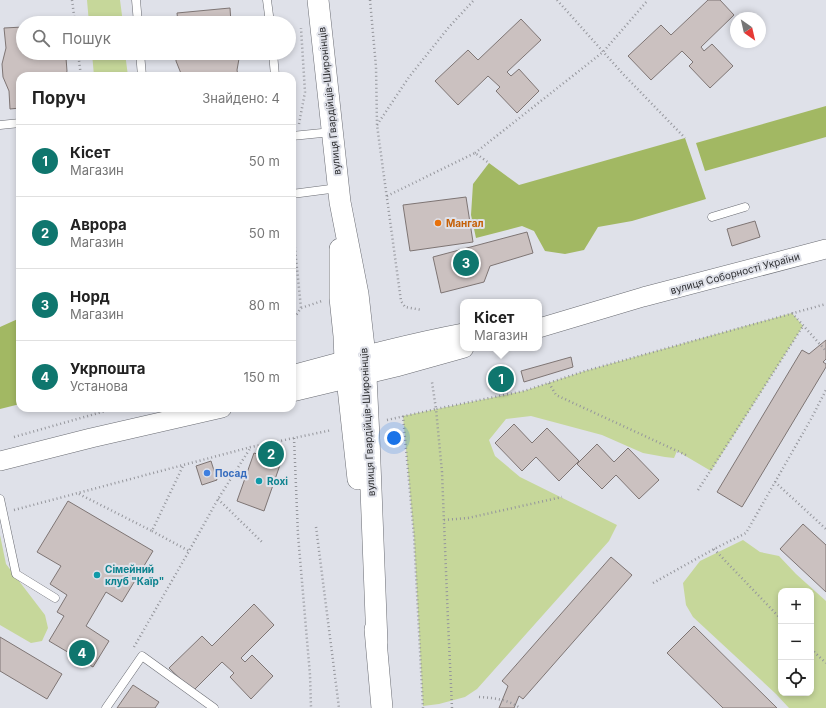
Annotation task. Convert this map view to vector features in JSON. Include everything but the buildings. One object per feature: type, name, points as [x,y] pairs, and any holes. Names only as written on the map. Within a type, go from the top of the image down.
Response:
[{"type":"main road","name":"вулиця Гвардійців-Широнінців","points":[[318,0],[339,195],[340,298],[344,336],[355,367],[369,438],[377,643],[382,708]]},
{"type":"street","name":"вулиця Соборності України","points":[[542,327],[643,297],[826,249]]},
{"type":"street","name":"вулиця Соборності України","points":[[542,317],[643,297]]},
{"type":"street","points":[[296,390],[426,340],[460,334]]},
{"type":"street","points":[[296,374],[355,367],[460,349]]},
{"type":"street","points":[[92,438],[161,412]]},
{"type":"street","points":[[0,461],[205,412]]},
{"type":"lane","points":[[136,0],[137,16]]},
{"type":"lane","points":[[267,0],[269,16]]},
{"type":"lane","points":[[141,60],[142,72]]},
{"type":"lane","points":[[274,60],[275,72]]},
{"type":"lane","points":[[0,125],[16,123]]},
{"type":"lane","points":[[296,136],[332,132]]},
{"type":"lane","points":[[296,194],[339,195]]},
{"type":"lane","points":[[712,216],[745,207]]},
{"type":"lane","points":[[0,498],[16,574],[55,598]]},
{"type":"lane","points":[[106,708],[142,656],[214,708]]},
{"type":"path","points":[[72,0],[74,16]]},
{"type":"path","points":[[370,0],[376,66],[377,125],[401,301],[405,307],[422,310]]},
{"type":"path","points":[[377,125],[409,76],[449,26],[474,0]]},
{"type":"path","points":[[556,0],[685,138]]},
{"type":"path","points":[[387,196],[475,153],[603,52],[648,0]]},
{"type":"path","points":[[296,131],[301,118],[305,92],[300,23]]},
{"type":"path","points":[[79,60],[80,72]]},
{"type":"path","points":[[475,153],[489,163]]},
{"type":"path","points":[[296,255],[302,308]]},
{"type":"path","points":[[296,316],[302,308],[322,301]]},
{"type":"path","points":[[387,420],[524,391],[600,367],[826,304]]},
{"type":"path","points":[[792,313],[826,351]]},
{"type":"path","points":[[698,490],[803,326]]},
{"type":"path","points":[[432,382],[442,472],[452,708]]},
{"type":"path","points":[[549,383],[556,395],[688,456]]},
{"type":"path","points":[[653,583],[746,533],[811,420],[826,390]]},
{"type":"path","points":[[8,439],[102,412]]},
{"type":"path","points":[[403,416],[414,536],[423,708]]},
{"type":"path","points":[[3,513],[251,447],[332,430]]},
{"type":"path","points":[[294,438],[298,535],[310,675],[311,708]]},
{"type":"path","points":[[131,651],[218,499],[251,447]]},
{"type":"path","points":[[152,531],[183,466]]},
{"type":"path","points":[[775,482],[826,529]]},
{"type":"path","points":[[78,493],[189,551]]},
{"type":"path","points":[[444,520],[468,518],[562,497]]},
{"type":"path","points":[[218,499],[263,543]]},
{"type":"path","points":[[316,527],[339,708]]},
{"type":"path","points":[[714,549],[778,616]]},
{"type":"path","points":[[814,652],[826,663]]},
{"type":"path","points":[[479,697],[502,700],[520,708]]},
{"type":"green space","points":[[87,0],[120,0],[122,16],[88,16]]},
{"type":"green space","points":[[93,60],[126,60],[127,72],[94,72]]},
{"type":"green space","points":[[826,106],[826,137],[705,171],[696,143]]},
{"type":"green space","points":[[685,138],[706,199],[632,221],[598,227],[584,250],[565,254],[545,251],[534,231],[522,226],[476,238],[471,215],[473,184],[489,163],[519,185]]},
{"type":"green space","points":[[792,313],[803,326],[711,471],[677,451],[674,458],[643,453],[602,435],[531,416],[506,419],[489,440],[495,456],[520,477],[617,525],[609,541],[477,689],[465,697],[439,704],[423,706],[414,536],[403,416],[524,391],[585,371]]},
{"type":"green space","points":[[16,320],[16,405],[0,409],[0,327]]},
{"type":"green space","points":[[0,535],[6,564],[45,615],[48,628],[42,641],[31,643],[0,625]]},
{"type":"green space","points":[[743,540],[760,552],[779,556],[812,588],[778,588],[778,696],[814,696],[814,590],[826,601],[826,708],[789,708],[776,694],[693,617],[686,605],[683,583],[700,561]]},
{"type":"place","name":"Мангал","points":[[438,223]]},
{"type":"place","name":"Норд","points":[[466,263]]},
{"type":"place","name":"Кісет","points":[[501,379]]},
{"type":"place","name":"Аврора","points":[[271,454]]},
{"type":"place","name":"Посад","points":[[207,473]]},
{"type":"place","name":"Roxi","points":[[259,481]]},
{"type":"place","name":"Сімейний клуб \"Каїр\"","points":[[97,575]]},
{"type":"place","name":"Укрпошта","points":[[82,653]]}]
